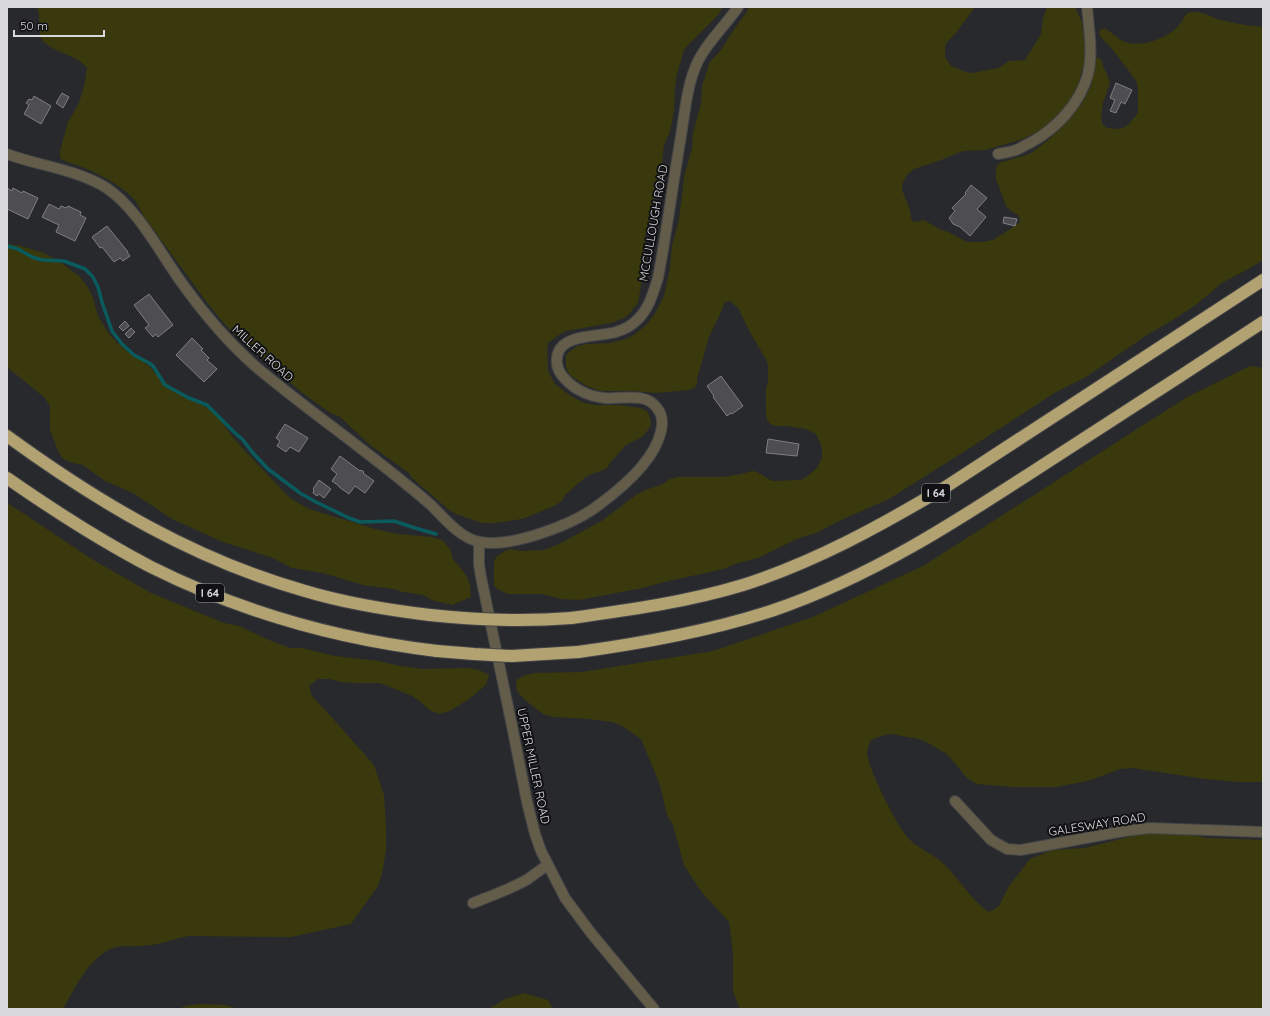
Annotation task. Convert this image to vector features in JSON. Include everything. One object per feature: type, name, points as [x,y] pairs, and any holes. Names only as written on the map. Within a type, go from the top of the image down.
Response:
[{"type":"highway","name":"I 64","points":[[7,436],[74,483],[145,526],[182,544],[265,579],[341,600],[386,609],[430,615],[469,619],[506,620],[571,618],[632,610],[690,599],[743,585],[797,565],[842,545],[944,488],[1263,280]]},
{"type":"highway","name":"I 64","points":[[7,478],[76,524],[111,545],[151,566],[230,602],[272,616],[314,628],[354,637],[437,651],[512,656],[578,652],[649,642],[728,624],[775,609],[826,589],[874,567],[978,507],[1263,322]]},
{"type":"street","name":"MCCULLOUGH ROAD","points":[[479,542],[491,543],[515,540],[552,530],[581,517],[608,498],[632,476],[644,463],[658,439],[661,432],[661,418],[659,410],[654,404],[647,399],[605,398],[580,391],[565,380],[560,374],[557,367],[557,354],[563,345],[578,338],[608,334],[625,329],[636,321],[648,306],[658,278],[682,128],[692,80],[698,61],[706,48],[738,7]]},
{"type":"street","points":[[998,154],[1017,150],[1042,136],[1064,118],[1080,95],[1088,75],[1090,57],[1087,7]]},
{"type":"street","name":"MILLER ROAD","points":[[7,154],[79,175],[93,181],[115,194],[136,216],[202,310],[240,353],[276,383],[406,484],[460,532],[472,540],[479,542]]},
{"type":"street","name":"UPPER MILLER ROAD","points":[[479,542],[479,565],[481,577],[527,802],[535,834],[548,865],[565,898],[591,933],[654,1009]]},
{"type":"street","name":"GALESWAY ROAD","points":[[955,801],[991,840],[1007,849],[1021,850],[1124,831],[1150,828],[1263,832]]},
{"type":"street","points":[[473,903],[506,890],[548,865]]},
{"type":"shaded area","points":[[37,7],[723,7],[718,15],[684,50],[677,74],[674,111],[670,132],[664,145],[660,180],[651,208],[645,235],[644,267],[638,303],[624,318],[611,323],[566,331],[548,343],[548,371],[555,384],[571,396],[584,403],[597,405],[619,405],[640,408],[647,411],[650,417],[651,425],[648,430],[643,436],[625,446],[606,469],[587,476],[565,495],[562,501],[535,514],[522,519],[495,523],[482,523],[449,510],[412,478],[409,473],[370,445],[339,416],[332,414],[301,392],[235,335],[205,300],[143,215],[132,197],[103,177],[60,158],[60,151],[68,122],[79,103],[87,68],[71,56],[53,48],[43,41],[40,34]]},
{"type":"shaded area","points":[[749,7],[975,7],[945,46],[945,57],[951,66],[971,73],[999,68],[1009,61],[1025,60],[1041,34],[1043,18],[1047,7],[1075,7],[1082,22],[1085,61],[1078,85],[1070,101],[1057,117],[1036,133],[1020,140],[985,150],[963,151],[914,169],[907,175],[902,185],[902,190],[913,222],[924,220],[967,242],[983,242],[993,240],[1020,222],[1019,216],[1006,206],[996,179],[996,168],[999,163],[1031,153],[1058,131],[1069,116],[1081,105],[1091,86],[1093,67],[1096,57],[1101,59],[1110,83],[1103,103],[1101,119],[1103,125],[1107,128],[1123,128],[1128,125],[1138,113],[1138,87],[1136,81],[1112,49],[1100,36],[1099,31],[1104,28],[1119,39],[1131,44],[1146,43],[1169,34],[1180,24],[1186,15],[1192,12],[1204,13],[1217,19],[1231,22],[1263,27],[1263,260],[1222,283],[1197,304],[1147,335],[1086,377],[1056,392],[889,499],[818,532],[797,539],[758,558],[735,564],[724,569],[643,588],[579,600],[562,599],[541,594],[508,594],[497,589],[494,585],[494,562],[496,557],[510,549],[521,551],[544,550],[559,544],[603,520],[636,495],[645,490],[661,485],[670,479],[678,477],[723,477],[752,471],[757,472],[772,481],[800,480],[805,478],[817,468],[822,458],[821,445],[816,434],[806,429],[775,426],[770,424],[767,420],[767,361],[738,308],[730,301],[725,302],[709,337],[697,379],[697,384],[694,388],[689,390],[656,393],[635,391],[600,391],[585,385],[571,376],[566,366],[566,355],[578,346],[610,343],[634,335],[647,324],[654,315],[664,296],[670,268],[672,246],[679,220],[684,176],[692,149],[693,133],[701,103],[702,86],[710,62],[721,50]]},
{"type":"shaded area","points":[[7,244],[21,246],[44,253],[63,264],[80,277],[92,295],[98,316],[109,334],[117,343],[148,365],[171,387],[209,409],[218,417],[245,451],[290,498],[309,509],[375,529],[398,534],[432,537],[442,540],[450,549],[453,559],[466,575],[470,585],[471,597],[452,605],[432,600],[423,595],[363,585],[323,573],[292,568],[273,558],[223,542],[172,519],[133,493],[105,481],[83,465],[63,459],[58,451],[50,430],[50,406],[45,398],[7,367]]},
{"type":"shaded area","points":[[1250,366],[1263,368],[1263,782],[1238,782],[1205,779],[1132,768],[1120,769],[1091,780],[1057,787],[1011,787],[977,784],[967,778],[947,754],[919,739],[891,734],[881,736],[871,740],[867,752],[868,760],[883,796],[897,822],[908,838],[941,861],[977,902],[989,912],[999,906],[1009,886],[1030,859],[1052,850],[1085,848],[1136,835],[1154,833],[1186,834],[1208,838],[1263,840],[1263,1009],[740,1009],[733,991],[733,954],[729,922],[700,890],[684,865],[673,825],[667,815],[660,785],[641,739],[622,726],[612,722],[553,717],[543,714],[525,700],[517,691],[516,680],[526,675],[537,673],[582,672],[713,651],[813,617],[923,566],[1187,397]]},
{"type":"shaded area","points":[[7,503],[90,558],[151,593],[224,623],[239,626],[290,648],[302,648],[335,656],[379,661],[423,669],[468,668],[479,670],[489,675],[486,685],[469,699],[450,711],[439,714],[429,710],[412,696],[380,683],[354,683],[330,679],[318,679],[309,686],[312,696],[374,765],[384,795],[386,850],[382,874],[378,886],[351,924],[291,937],[189,936],[155,944],[113,948],[104,952],[90,966],[63,1009],[7,1009]]},
{"type":"shaded area","points":[[524,993],[548,1000],[553,1009],[489,1009],[505,999]]},
{"type":"shaded area","points":[[198,1004],[225,1005],[239,1009],[179,1009],[185,1006]]},
{"type":"building","points":[[1116,83],[1132,90],[1125,104],[1121,102],[1116,113],[1110,111],[1115,100],[1110,98]]},
{"type":"building","points":[[62,93],[69,97],[63,108],[56,103]]},
{"type":"building","points":[[34,96],[51,106],[41,124],[24,114],[29,105],[26,103],[29,99],[32,100]]},
{"type":"building","points":[[971,185],[987,198],[977,209],[986,217],[970,236],[960,227],[953,224],[949,218],[955,211],[952,208],[966,194],[965,193]]},
{"type":"building","points":[[7,188],[12,191],[13,188],[22,193],[23,191],[38,198],[28,219],[7,209]]},
{"type":"building","points":[[49,204],[59,209],[61,206],[66,208],[68,206],[81,212],[80,215],[86,218],[75,241],[56,232],[59,225],[42,217]]},
{"type":"building","points":[[1004,217],[1017,219],[1015,226],[1003,223]]},
{"type":"building","points":[[107,226],[130,256],[123,261],[120,258],[114,262],[102,247],[100,248],[92,237]]},
{"type":"building","points":[[149,294],[173,325],[158,337],[156,334],[153,337],[145,328],[149,325],[134,305]]},
{"type":"building","points":[[125,321],[129,326],[123,331],[119,327]]},
{"type":"building","points":[[131,328],[135,332],[129,338],[125,334]]},
{"type":"building","points":[[192,338],[203,349],[201,350],[209,358],[207,360],[217,369],[204,382],[176,355]]},
{"type":"building","points":[[721,376],[743,406],[727,416],[707,386]]},
{"type":"building","points":[[285,424],[308,438],[299,452],[290,447],[286,452],[277,446],[280,441],[276,438]]},
{"type":"building","points":[[768,439],[799,444],[797,456],[766,453]]},
{"type":"building","points":[[340,456],[360,471],[361,470],[364,472],[363,473],[374,481],[365,493],[355,486],[349,494],[332,481],[337,474],[331,469]]},
{"type":"building","points":[[319,480],[331,489],[324,498],[319,494],[317,496],[313,493],[313,489]]},
{"type":"waterway","points":[[7,246],[18,249],[32,257],[42,260],[64,261],[85,269],[93,277],[98,287],[112,331],[122,344],[134,355],[153,366],[165,385],[189,398],[207,405],[243,440],[268,469],[300,493],[360,522],[394,521],[436,534]]}]
